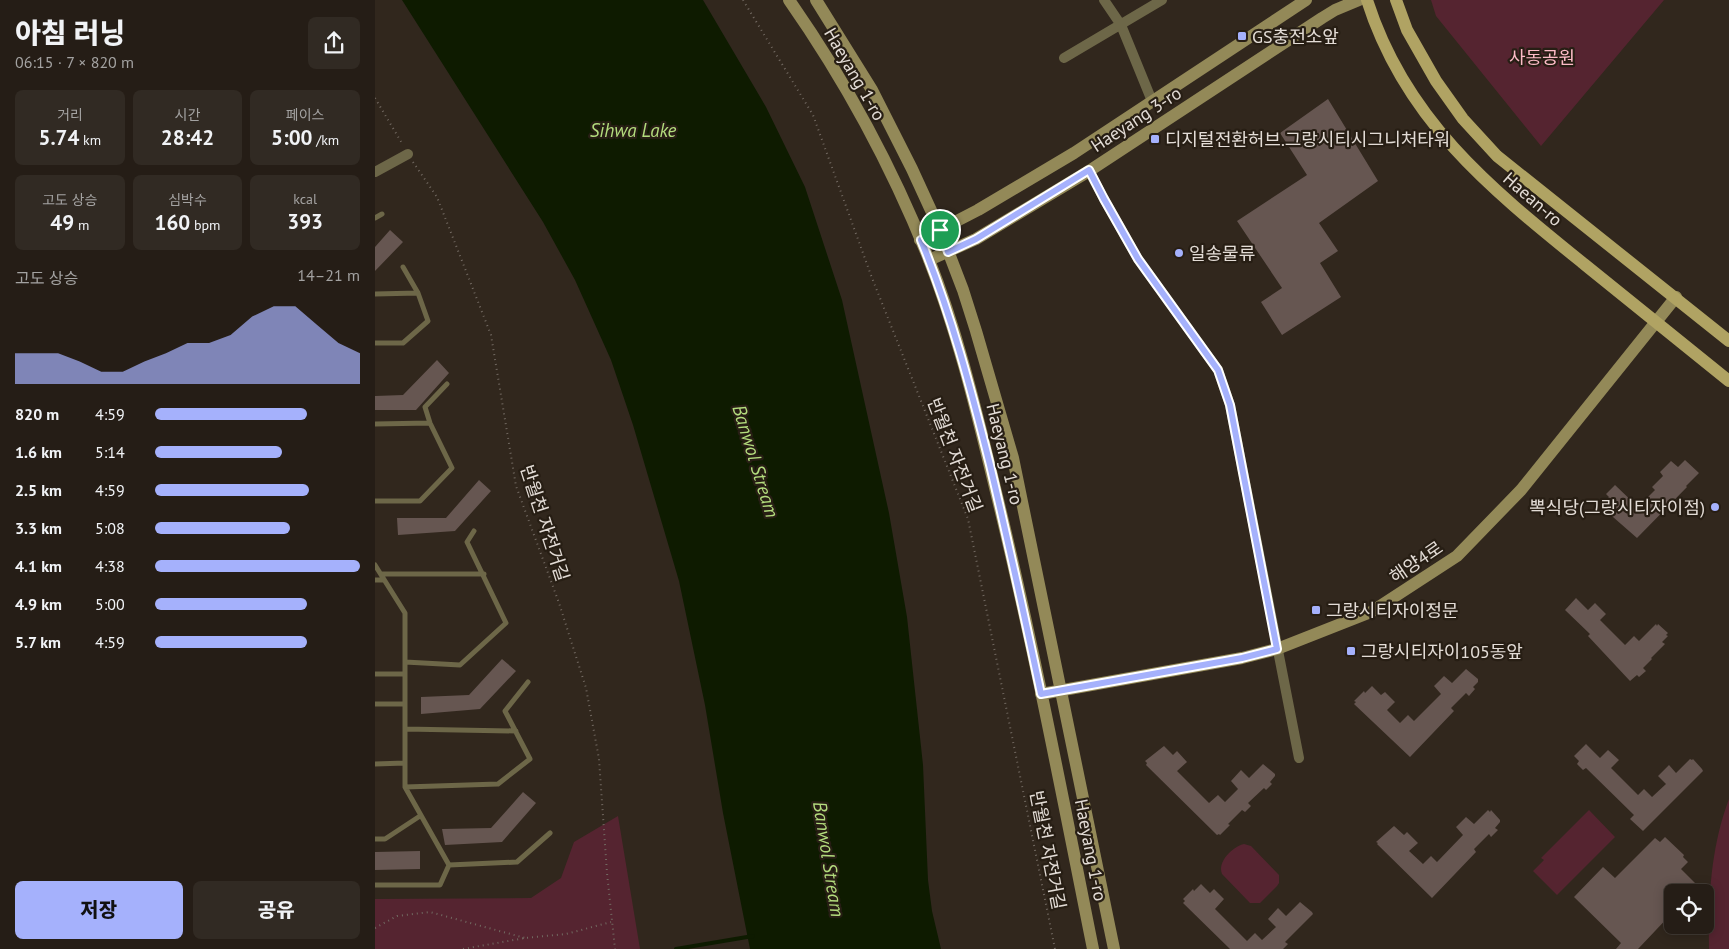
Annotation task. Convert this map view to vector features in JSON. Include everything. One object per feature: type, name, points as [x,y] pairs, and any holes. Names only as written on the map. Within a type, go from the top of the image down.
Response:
[{"type":"main road","name":"Haean-ro","points":[[1367,0],[1376,29],[1404,84],[1462,158],[1512,206],[1729,381]]},
{"type":"main road","name":"Haean-ro","points":[[1396,0],[1407,30],[1436,81],[1463,119],[1497,156],[1729,341]]},
{"type":"street","name":"Haeyang 1-ro","points":[[789,0],[849,93],[886,165],[929,260],[956,341],[976,410],[1007,535],[1093,949]]},
{"type":"street","name":"Haeyang 1-ro","points":[[816,0],[872,90],[912,169],[940,230],[963,290],[976,331],[1013,458],[1114,949]]},
{"type":"street","points":[[1104,0],[1121,25],[1152,101]]},
{"type":"street","points":[[1064,58],[1162,0]]},
{"type":"street","name":"Haeyang 3-ro","points":[[921,240],[973,213],[1074,153],[1306,0]]},
{"type":"street","name":"Haeyang 3-ro","points":[[929,260],[976,239],[1089,170],[1322,18],[1335,10],[1359,0]]},
{"type":"street","points":[[375,172],[408,154]]},
{"type":"street","points":[[1089,170],[1138,259],[1218,370],[1230,405],[1299,758]]},
{"type":"street","name":"해양4로","points":[[1041,694],[1242,658],[1277,649],[1371,612],[1457,556],[1521,490],[1676,297]]},
{"type":"lane","points":[[375,218],[382,214]]},
{"type":"lane","points":[[375,343],[403,343],[428,321],[418,293],[403,267]]},
{"type":"lane","points":[[375,294],[418,293]]},
{"type":"lane","points":[[375,501],[420,501],[452,468],[430,423],[425,407],[447,384]]},
{"type":"lane","points":[[375,424],[430,423]]},
{"type":"lane","points":[[405,662],[460,665],[506,623],[467,542],[474,531]]},
{"type":"lane","points":[[375,565],[405,613],[405,787],[449,865]]},
{"type":"lane","points":[[381,574],[484,574]]},
{"type":"lane","points":[[375,580],[385,580]]},
{"type":"lane","points":[[375,674],[405,674]]},
{"type":"lane","points":[[405,787],[497,784],[530,759],[505,711],[528,682]]},
{"type":"lane","points":[[375,704],[405,704]]},
{"type":"lane","points":[[405,729],[516,731]]},
{"type":"lane","points":[[375,764],[405,763]]},
{"type":"lane","points":[[375,839],[385,838],[420,816]]},
{"type":"lane","points":[[449,865],[517,862],[550,833]]},
{"type":"lane","points":[[375,885],[440,886],[449,865]]},
{"type":"path","name":"반월천 자전거길","points":[[743,0],[813,115],[872,278],[968,519],[1055,949]]},
{"type":"path","name":"반월천 자전거길","points":[[375,98],[408,154],[437,197],[491,335],[516,486],[559,603],[585,688],[599,759],[611,922],[615,949]]},
{"type":"path","points":[[375,928],[397,916],[430,912],[525,938]]},
{"type":"path","points":[[463,949],[525,938],[566,934],[611,922]]},
{"type":"green space","name":"사동공원","points":[[1431,0],[1664,0],[1541,146],[1436,16]]},
{"type":"green space","points":[[1729,799],[1729,949],[1709,949],[1709,934],[1714,934],[1714,884],[1711,884],[1714,854]]},
{"type":"green space","points":[[1589,810],[1615,837],[1557,895],[1533,871],[1544,860],[1541,858]]},
{"type":"green space","points":[[618,816],[640,949],[375,949],[375,899],[531,898],[561,878],[574,842]]},
{"type":"green space","points":[[1244,844],[1251,846],[1279,875],[1277,886],[1260,903],[1250,903],[1222,874],[1221,869],[1224,860],[1235,848]]},
{"type":"water","name":"Sihwa Lake","points":[[402,0],[703,0],[766,107],[805,187],[842,300],[889,513],[907,617],[923,765],[928,880],[932,911],[941,949],[750,949],[723,813],[705,705],[679,581],[633,425],[611,360],[575,280],[543,222]]},
{"type":"building","points":[[1328,99],[1378,181],[1319,223],[1338,251],[1320,263],[1341,297],[1282,335],[1261,302],[1282,288],[1237,221],[1307,175],[1280,133]]},
{"type":"building","points":[[390,230],[403,242],[375,271],[375,247]]},
{"type":"building","points":[[437,360],[449,373],[416,410],[375,410],[375,396],[403,395]]},
{"type":"building","points":[[1685,460],[1699,473],[1637,538],[1605,510],[1607,508],[1602,504],[1609,497],[1606,494],[1615,485],[1638,507],[1655,490],[1652,487],[1663,476],[1660,472],[1671,461],[1678,467]]},
{"type":"building","points":[[479,480],[491,491],[455,531],[398,535],[397,518],[446,518]]},
{"type":"building","points":[[1576,598],[1588,610],[1595,603],[1606,614],[1600,620],[1625,645],[1634,636],[1639,641],[1656,624],[1668,633],[1666,635],[1668,636],[1662,642],[1665,644],[1643,668],[1646,671],[1630,681],[1588,636],[1590,634],[1565,610]]},
{"type":"building","points":[[502,659],[516,671],[480,709],[421,714],[421,697],[469,695]]},
{"type":"building","points":[[1466,669],[1478,679],[1478,682],[1473,687],[1475,689],[1469,696],[1466,693],[1451,708],[1454,711],[1410,757],[1354,704],[1356,702],[1354,701],[1364,691],[1365,693],[1372,686],[1381,695],[1385,692],[1395,702],[1387,710],[1400,723],[1408,715],[1414,721],[1441,694],[1434,686],[1444,676],[1452,683]]},
{"type":"building","points":[[1586,744],[1600,758],[1608,750],[1619,760],[1611,768],[1638,795],[1644,789],[1652,797],[1666,784],[1658,776],[1669,765],[1676,773],[1690,759],[1693,759],[1703,771],[1643,831],[1630,819],[1634,815],[1586,768],[1583,770],[1577,764],[1579,761],[1574,756]]},
{"type":"building","points":[[1164,746],[1173,755],[1177,751],[1187,762],[1177,771],[1209,803],[1218,795],[1225,802],[1238,789],[1231,781],[1241,770],[1249,778],[1263,764],[1275,776],[1270,782],[1272,784],[1266,790],[1264,788],[1248,803],[1251,806],[1245,812],[1242,810],[1220,835],[1217,835],[1146,765],[1145,761]]},
{"type":"building","points":[[523,792],[536,803],[502,842],[445,845],[442,829],[491,828]]},
{"type":"building","points":[[1488,810],[1490,812],[1491,810],[1500,820],[1495,828],[1498,830],[1491,837],[1489,834],[1474,849],[1476,852],[1432,898],[1376,842],[1394,826],[1404,835],[1407,832],[1418,843],[1409,851],[1423,864],[1431,856],[1437,862],[1463,835],[1456,827],[1466,817],[1474,824]]},
{"type":"building","points":[[1665,837],[1684,855],[1683,857],[1688,862],[1681,869],[1696,884],[1664,884],[1664,922],[1638,949],[1616,949],[1621,943],[1574,897],[1603,867],[1615,878],[1655,838],[1660,842]]},
{"type":"building","points":[[420,851],[420,869],[375,870],[375,852]]},
{"type":"building","points":[[1201,884],[1210,893],[1214,889],[1224,899],[1215,909],[1247,941],[1255,933],[1262,940],[1276,927],[1268,919],[1278,908],[1286,916],[1300,902],[1313,914],[1285,942],[1288,944],[1283,949],[1230,949],[1183,903],[1185,901],[1183,899]]},
{"type":"waterway","points":[[676,949],[753,936]]},
{"type":"place","name":"GS충전소앞","points":[[1242,36]]},
{"type":"place","name":"디지털전환허브.그랑시티시그니처타워","points":[[1155,139]]},
{"type":"place","name":"일송물류","points":[[1179,253]]},
{"type":"place","name":"뽁식당(그랑시티자이점)","points":[[1715,507]]},
{"type":"place","name":"그랑시티자이정문","points":[[1316,610]]},
{"type":"place","name":"그랑시티자이105동앞","points":[[1351,651]]},
{"type":"route","points":[[1089,170],[1138,259],[1218,370],[1230,405],[1277,649],[1242,658],[1041,694],[1007,535],[976,410],[956,341],[921,240],[940,230],[948,252],[976,239],[1089,170]]},
{"type":"water label","name":"Banwol Stream","points":[[756,461]]},
{"type":"water label","name":"Banwol Stream","points":[[829,859]]}]
